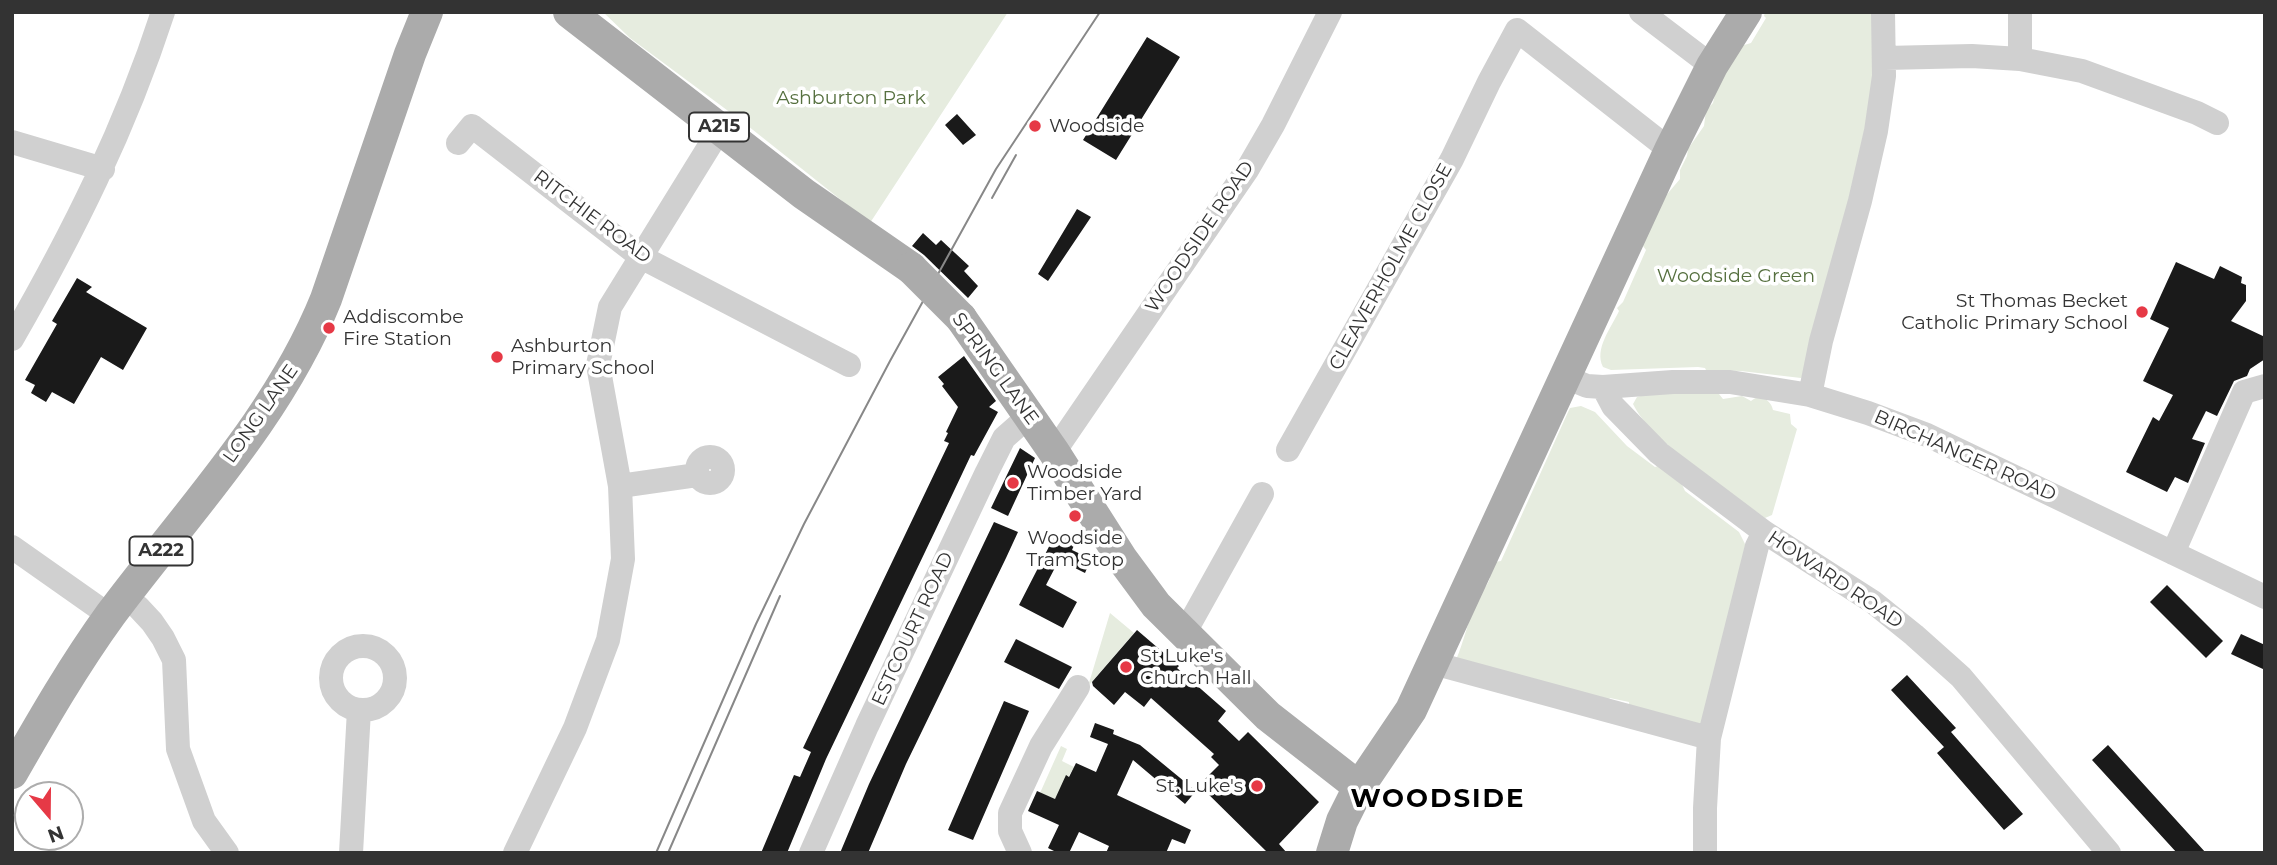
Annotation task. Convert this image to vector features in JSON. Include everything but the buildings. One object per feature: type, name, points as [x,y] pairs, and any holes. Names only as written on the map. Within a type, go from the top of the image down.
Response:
[{"type":"main road","name":"LONG LANE","points":[[12,773],[70,674],[117,607],[278,394],[313,332],[427,12]]},
{"type":"main road","name":"SPRING LANE","points":[[569,12],[804,194],[911,268],[961,318],[1054,452],[1122,559],[1156,605],[1269,716],[1359,787]]},
{"type":"main road","points":[[1332,853],[1342,821],[1359,787],[1401,727],[1433,663],[1671,149],[1712,66],[1746,12]]},
{"type":"street","points":[[12,339],[73,230],[103,169],[163,12]]},
{"type":"street","name":"WOODSIDE ROAD","points":[[1054,452],[1247,170],[1330,12]]},
{"type":"street","points":[[1641,12],[1712,66]]},
{"type":"street","points":[[1810,395],[1821,341],[1860,201],[1876,131],[1885,58],[1882,12]]},
{"type":"street","points":[[2020,12],[2020,59]]},
{"type":"street","name":"CLEAVERHOLME CLOSE","points":[[1288,450],[1452,159],[1517,30],[1671,149]]},
{"type":"street","points":[[1885,58],[1972,56],[2020,59],[2082,71],[2217,123]]},
{"type":"street","name":"RITCHIE ROAD","points":[[458,143],[472,126],[641,257],[849,365]]},
{"type":"street","points":[[515,853],[575,728],[608,640],[623,559],[620,486],[598,365],[610,307],[712,142],[718,126]]},
{"type":"street","points":[[12,142],[103,169]]},
{"type":"street","name":"BIRCHANGER ROAD","points":[[1565,377],[1587,386],[1730,382],[1810,395],[1927,435],[2265,597]]},
{"type":"street","points":[[2173,553],[2244,392],[2265,386]]},
{"type":"street","name":"HOWARD ROAD","points":[[1603,387],[1613,406],[1659,453],[1764,532],[1872,602],[1961,677],[2109,853]]},
{"type":"street","name":"ESTCOURT ROAD","points":[[811,853],[867,726],[987,472],[1004,438],[1028,416]]},
{"type":"street","points":[[620,486],[697,475]]},
{"type":"street","points":[[1184,634],[1262,494]]},
{"type":"street","points":[[1705,853],[1709,738],[1757,545],[1764,532]]},
{"type":"street","points":[[12,547],[117,607],[138,607],[152,622],[174,660],[178,749],[204,821],[227,853]]},
{"type":"street","points":[[1433,663],[1709,738]]},
{"type":"street","points":[[1020,853],[1010,831],[1010,813],[1041,746],[1077,687]]},
{"type":"street","points":[[351,853],[359,710]]},
{"type":"green space","name":"Ashburton Park","points":[[603,12],[1008,12],[870,223],[743,122],[630,38]]},
{"type":"green space","name":"Woodside Green","points":[[1765,12],[1876,12],[1873,93],[1809,373],[1801,378],[1706,370],[1698,367],[1611,370],[1603,367],[1602,346],[1619,311],[1617,308],[1623,302],[1646,250],[1643,246],[1645,231],[1652,212],[1680,179],[1680,170],[1688,149],[1704,126],[1706,110],[1713,103],[1716,90],[1741,46],[1751,43],[1766,18]]},
{"type":"green space","points":[[1715,389],[1723,399],[1742,396],[1751,401],[1765,399],[1773,410],[1790,414],[1791,424],[1797,429],[1772,515],[1765,518],[1673,450],[1642,419],[1633,404],[1637,397],[1644,395]]},
{"type":"green space","points":[[1581,406],[1595,412],[1627,446],[1655,467],[1678,476],[1685,491],[1739,532],[1748,550],[1709,718],[1699,724],[1629,705],[1629,702],[1610,698],[1608,700],[1456,660],[1476,602],[1489,581],[1489,574],[1495,562],[1501,561],[1568,412],[1570,408]]},
{"type":"green space","points":[[1110,613],[1134,633],[1090,684],[1089,683]]},
{"type":"green space","points":[[1061,746],[1067,749],[1062,761],[1074,767],[1055,799],[1040,793]]},
{"type":"tram line","points":[[656,853],[756,624],[804,524],[890,361],[996,169],[1100,12]]},
{"type":"tram line","points":[[992,198],[1016,155]]},
{"type":"tram line","points":[[668,853],[780,596]]},
{"type":"place","name":"Woodside","points":[[1035,126]]},
{"type":"place","name":"St Thomas Becket Catholic Primary School","points":[[2142,312]]},
{"type":"place","name":"Addiscombe Fire Station","points":[[329,328]]},
{"type":"place","name":"Ashburton Primary School","points":[[497,357]]},
{"type":"place","name":"Woodside Timber Yard","points":[[1013,483]]},
{"type":"place","name":"Woodside Tram Stop","points":[[1075,516]]},
{"type":"place","name":"St Luke's Church Hall","points":[[1126,667]]},
{"type":"place","name":"St. Luke's","points":[[1257,786]]},
{"type":"district","name":"WOODSIDE","points":[[1438,799]]}]
